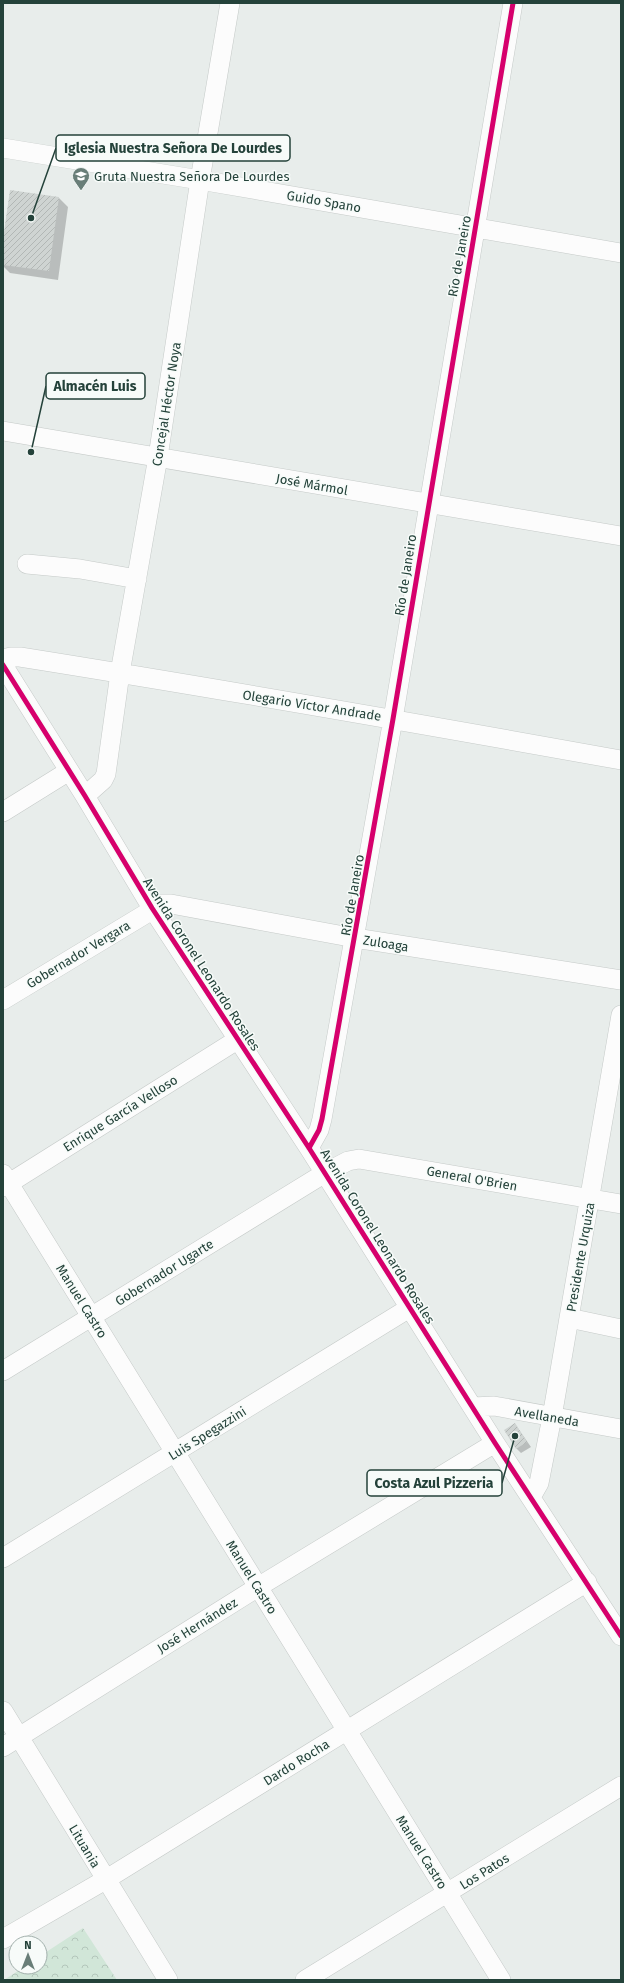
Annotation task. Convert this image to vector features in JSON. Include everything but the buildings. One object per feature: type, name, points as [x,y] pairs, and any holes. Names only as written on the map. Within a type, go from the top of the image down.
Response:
[{"type":"street","name":"Concejal Héctor Noya","points":[[85,796],[103,780],[106,774],[120,673],[158,457],[200,180],[230,3]]},
{"type":"street","name":"Río de Janeiro","points":[[309,1148],[319,1130],[322,1119],[355,938],[513,3]]},
{"type":"street","name":"Guido Spano","points":[[3,148],[200,180],[621,253]]},
{"type":"street","name":"José Mármol","points":[[3,431],[621,536]]},
{"type":"street","points":[[27,564],[80,570],[137,579]]},
{"type":"street","name":"Olegario Víctor Andrade","points":[[3,659],[11,656],[20,657],[120,673],[393,719],[621,760]]},
{"type":"street","name":"Avenida Coronel Leonardo Rosales","points":[[3,665],[85,796],[152,908],[309,1148],[495,1442],[619,1630]]},
{"type":"street","points":[[3,812],[69,771]]},
{"type":"street","name":"Zuloaga","points":[[152,908],[162,904],[171,904],[355,938],[621,980]]},
{"type":"street","name":"Gobernador Vergara","points":[[3,1000],[152,908]]},
{"type":"street","name":"Presidente Urquiza","points":[[531,1497],[539,1482],[552,1417],[621,1015]]},
{"type":"street","name":"Enrique García Velloso","points":[[5,1181],[237,1040]]},
{"type":"street","name":"General O'Brien","points":[[325,1173],[348,1161],[359,1159],[621,1204]]},
{"type":"street","name":"Gobernador Ugarte","points":[[3,1371],[325,1173]]},
{"type":"street","name":"Manuel Castro","points":[[5,1181],[92,1317],[501,1980]]},
{"type":"street","name":"Luis Spegazzini","points":[[3,1558],[411,1307]]},
{"type":"street","points":[[569,1318],[621,1329]]},
{"type":"street","name":"Avellaneda","points":[[473,1407],[494,1406],[621,1429]]},
{"type":"street","name":"José Hernández","points":[[3,1746],[258,1587],[495,1442]]},
{"type":"street","name":"Dardo Rocha","points":[[3,1940],[105,1880],[587,1582]]},
{"type":"street","name":"Lituania","points":[[3,1711],[105,1880],[168,1980]]},
{"type":"street","name":"Los Patos","points":[[305,1980],[621,1786]]},
{"type":"green space","points":[[83,1928],[117,1980],[4,1980],[12,1975],[48,1975],[48,1951]]},
{"type":"cycle path","points":[[309,1148],[319,1130],[322,1119],[393,719],[513,3]]},
{"type":"cycle path","points":[[3,665],[85,796],[152,908],[309,1148],[495,1443],[621,1636]]},
{"type":"place","name":"Gruta Nuestra Señora De Lourdes","points":[[81,191]]},
{"type":"place","name":"Iglesia Nuestra Señora De Lourdes","points":[[31,218]]},
{"type":"place","name":"Almacén Luis","points":[[31,452]]},
{"type":"place","name":"Costa Azul Pizzeria","points":[[515,1436]]}]
